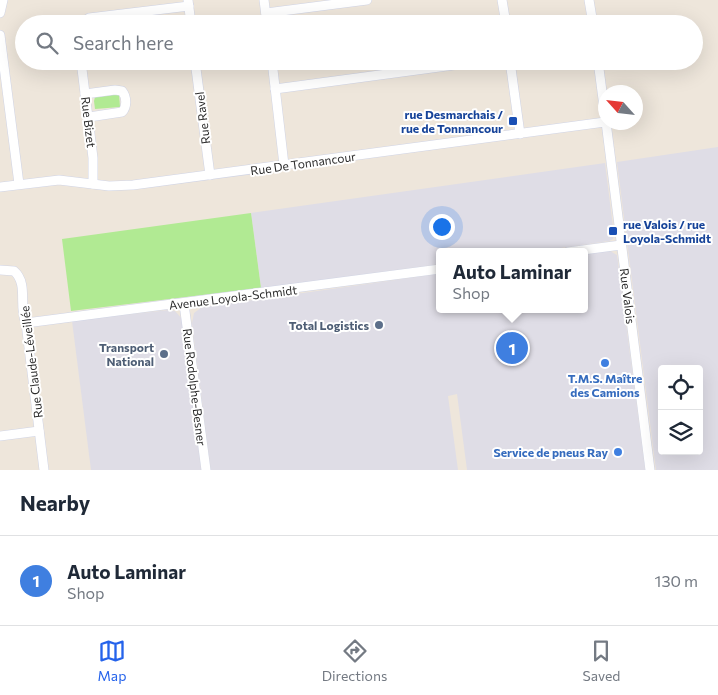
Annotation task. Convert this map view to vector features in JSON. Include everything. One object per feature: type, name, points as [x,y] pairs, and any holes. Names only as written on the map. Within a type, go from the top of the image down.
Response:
[{"type":"street","points":[[0,14],[3,0]]},
{"type":"street","points":[[264,0],[266,13],[367,0]]},
{"type":"street","points":[[502,0],[504,15]]},
{"type":"street","points":[[589,0],[592,15]]},
{"type":"street","points":[[109,15],[188,3]]},
{"type":"street","points":[[0,35],[19,184]]},
{"type":"street","name":"Rue Bizet","points":[[82,70],[95,172],[93,184]]},
{"type":"street","name":"Rue Ravel","points":[[197,70],[210,175]]},
{"type":"street","points":[[273,70],[284,165]]},
{"type":"street","points":[[275,89],[417,70]]},
{"type":"street","points":[[511,70],[520,134]]},
{"type":"street","name":"Rue Valois","points":[[599,70],[601,85]]},
{"type":"street","points":[[86,94],[118,90],[124,92],[125,96],[125,106],[122,112],[89,117]]},
{"type":"street","name":"Rue De Tonnancour","points":[[0,187],[59,180],[128,186],[598,123]]},
{"type":"street","name":"Rue Valois","points":[[606,130],[650,470]]},
{"type":"street","points":[[588,249],[621,245]]},
{"type":"street","name":"Rue Claude-Léveillée","points":[[0,270],[11,270],[17,274],[21,282],[24,302],[23,312],[26,323],[44,470]]},
{"type":"street","name":"Avenue Loyola-Schmidt","points":[[26,323],[184,304],[436,270]]},
{"type":"street","name":"Rue Rodolphe-Besner","points":[[184,304],[206,470]]},
{"type":"street","points":[[0,436],[39,431]]},
{"type":"shaded area","points":[[718,147],[718,470],[656,470],[617,162]]},
{"type":"shaded area","points":[[605,163],[614,235],[613,239],[609,241],[561,248],[436,248],[436,264],[261,288],[251,213]]},
{"type":"shaded area","points":[[610,251],[617,255],[645,470],[467,470],[457,394],[448,396],[458,470],[211,470],[192,323],[194,313],[202,307],[436,274],[436,313],[588,313],[588,254]]},
{"type":"shaded area","points":[[169,310],[175,311],[182,319],[201,470],[91,470],[72,321]]},
{"type":"green space","points":[[119,94],[120,107],[95,109],[95,97]]},
{"type":"green space","points":[[251,213],[261,288],[71,311],[62,239]]},
{"type":"place","name":"rue Desmarchais / rue de Tonnancour","points":[[513,121]]},
{"type":"place","name":"rue Valois / rue Loyola-Schmidt","points":[[613,231]]},
{"type":"place","name":"Total Logistics","points":[[379,325]]},
{"type":"place","name":"Auto Laminar","points":[[512,348]]},
{"type":"place","name":"Transport National","points":[[164,354]]},
{"type":"place","name":"T.M.S. Maître des Camions","points":[[605,363]]},
{"type":"place","name":"Service de pneus Ray","points":[[618,452]]}]
